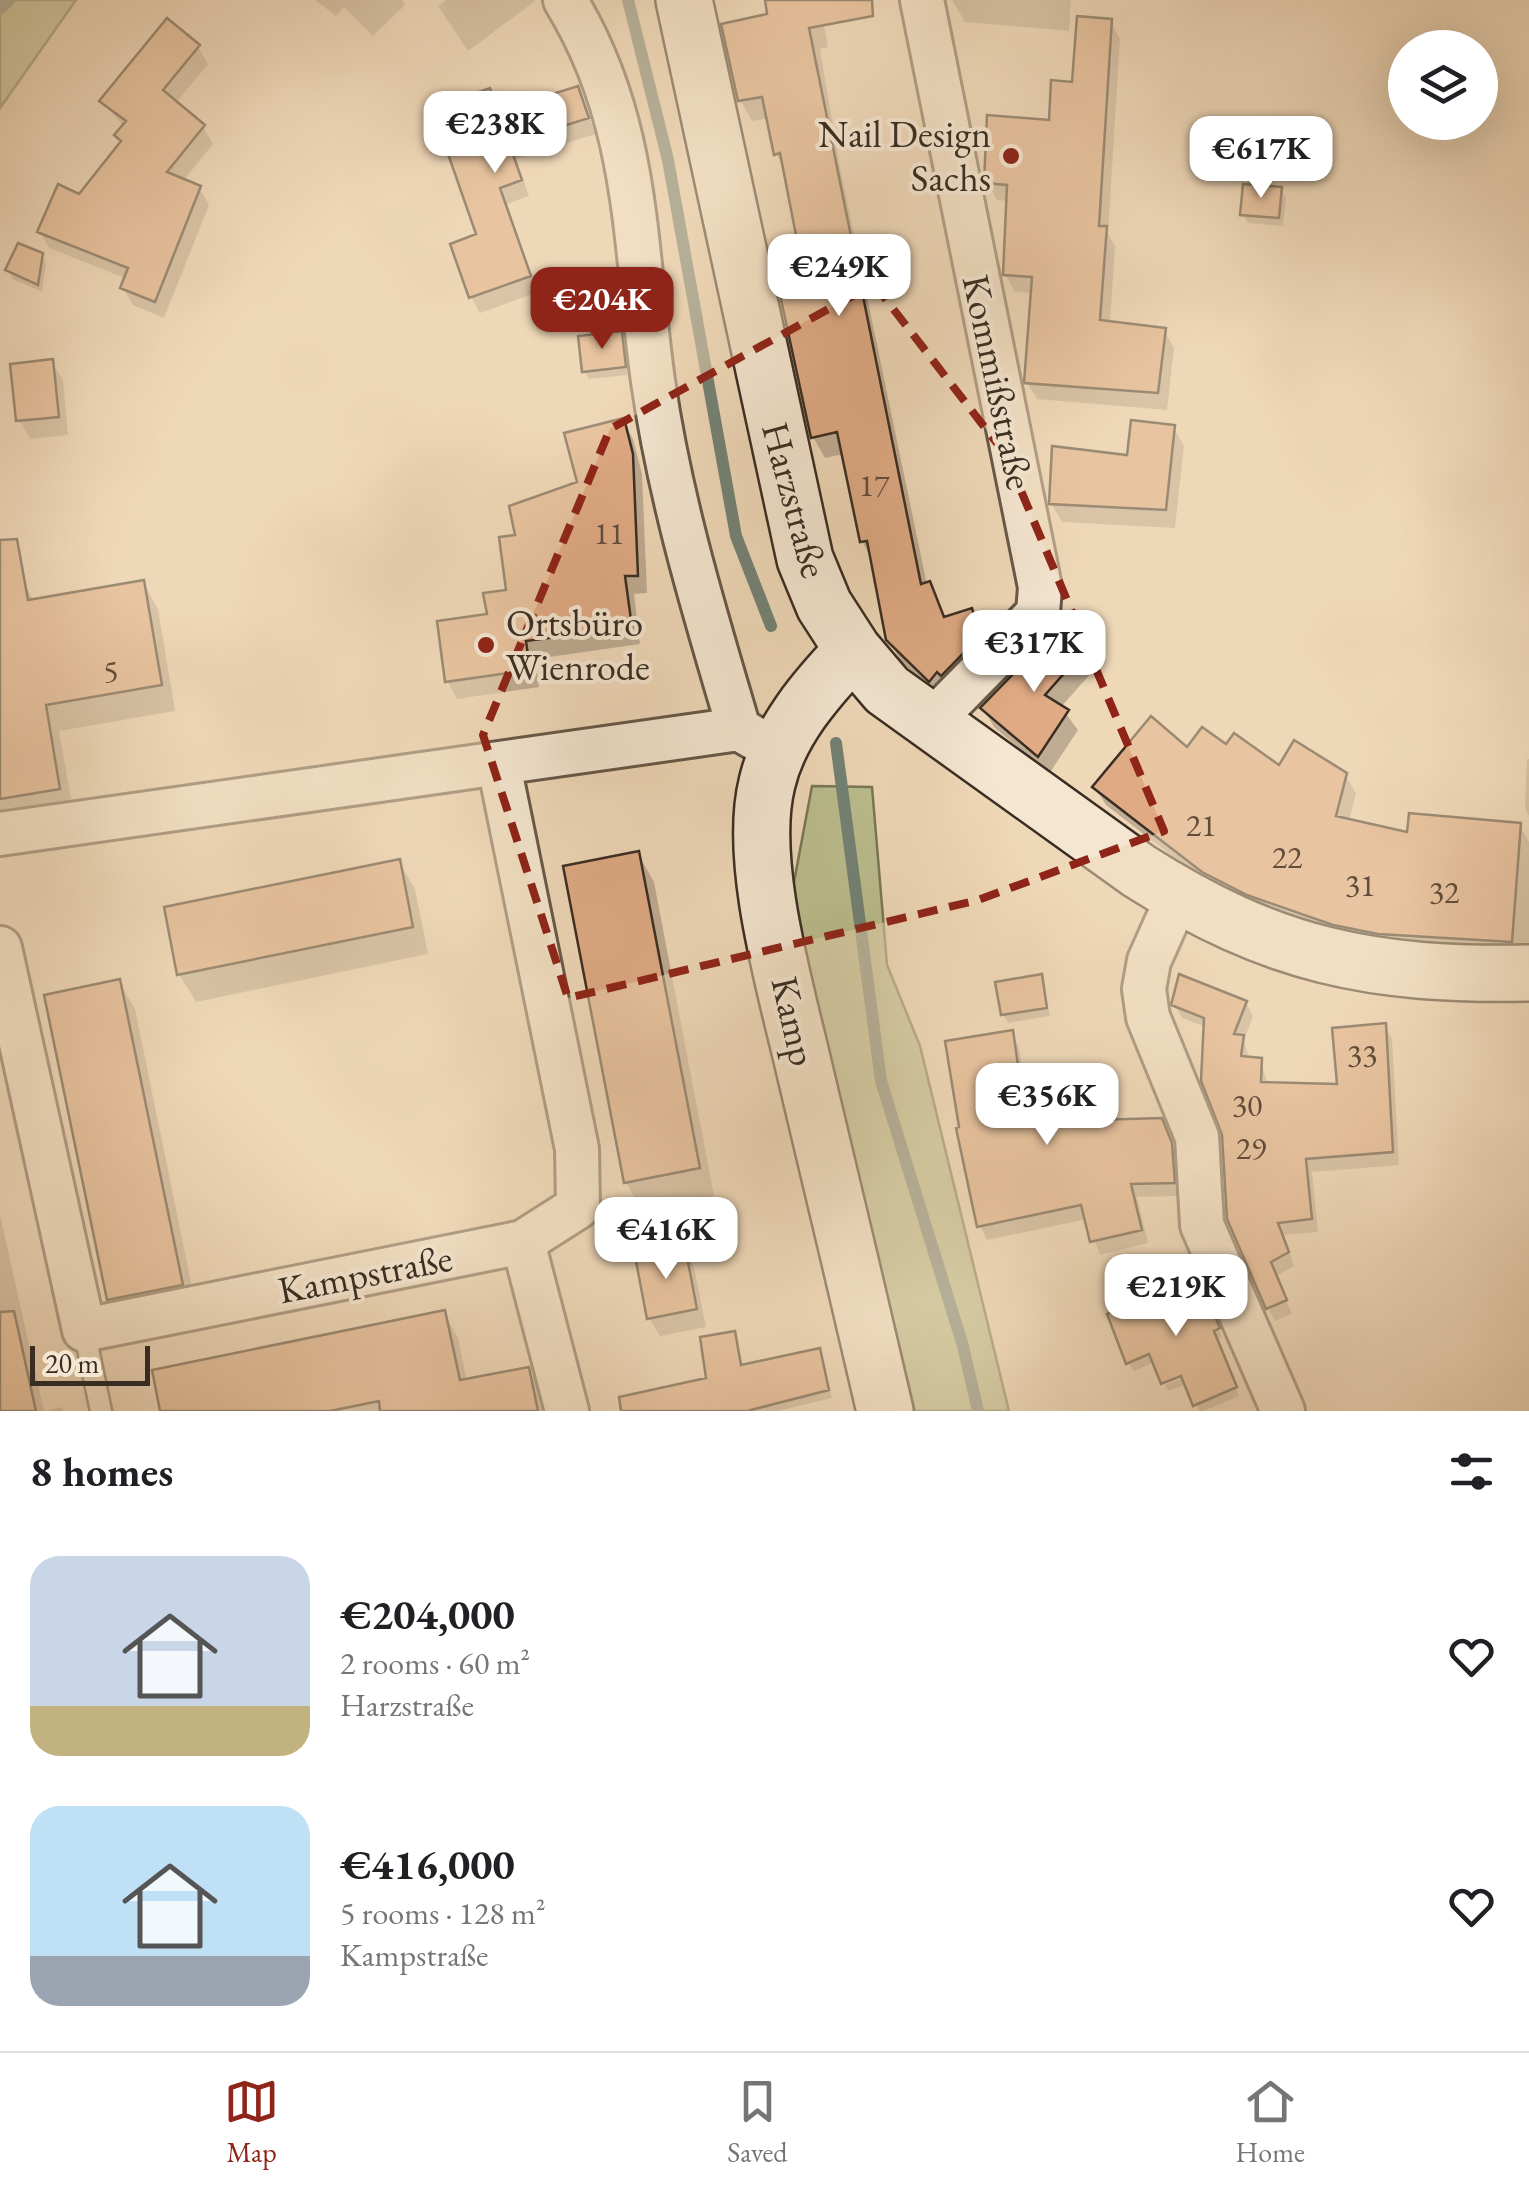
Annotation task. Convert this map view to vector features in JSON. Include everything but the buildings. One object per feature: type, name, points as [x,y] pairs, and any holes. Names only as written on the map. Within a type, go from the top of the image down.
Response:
[{"type":"main road","name":"Harzstraße","points":[[684,0],[794,521],[824,605],[853,650],[887,690],[1178,896],[1283,946],[1405,971],[1529,973]]},
{"type":"main road","name":"Kamp","points":[[853,650],[813,694],[758,740],[766,786],[764,822],[774,932],[885,1411]]},
{"type":"street","points":[[0,834],[498,765],[758,740],[687,553],[654,382],[635,195],[594,48],[565,0]]},
{"type":"street","name":"Kommißstraße","points":[[922,0],[1040,587],[1038,613],[930,724]]},
{"type":"street","name":"Kampstraße","points":[[84,1330],[523,1242],[578,1207],[577,1149],[498,765]]},
{"type":"street","points":[[1178,896],[1149,962],[1144,989],[1148,1018],[1198,1137],[1202,1225],[1283,1411]]},
{"type":"street","points":[[0,948],[84,1330]]},
{"type":"street","points":[[523,1242],[567,1411]]},
{"type":"lane","points":[[84,1330],[101,1411]]},
{"type":"highlighted area","points":[[874,284],[1006,455],[1164,831],[978,900],[568,998],[483,735],[610,429]]},
{"type":"green space","points":[[0,0],[76,0],[0,108]]},
{"type":"green space","points":[[812,786],[872,787],[887,965],[920,1046],[1009,1411],[915,1411],[791,898]]},
{"type":"waterway","points":[[0,9],[9,0]]},
{"type":"waterway","points":[[628,0],[668,160],[736,536],[771,626]]},
{"type":"waterway","points":[[836,743],[881,1081],[963,1346],[978,1411]]},
{"type":"place","name":"Nail Design Sachs","points":[[1011,156]]},
{"type":"place","name":"Ortsbüro Wienrode","points":[[486,645]]}]
